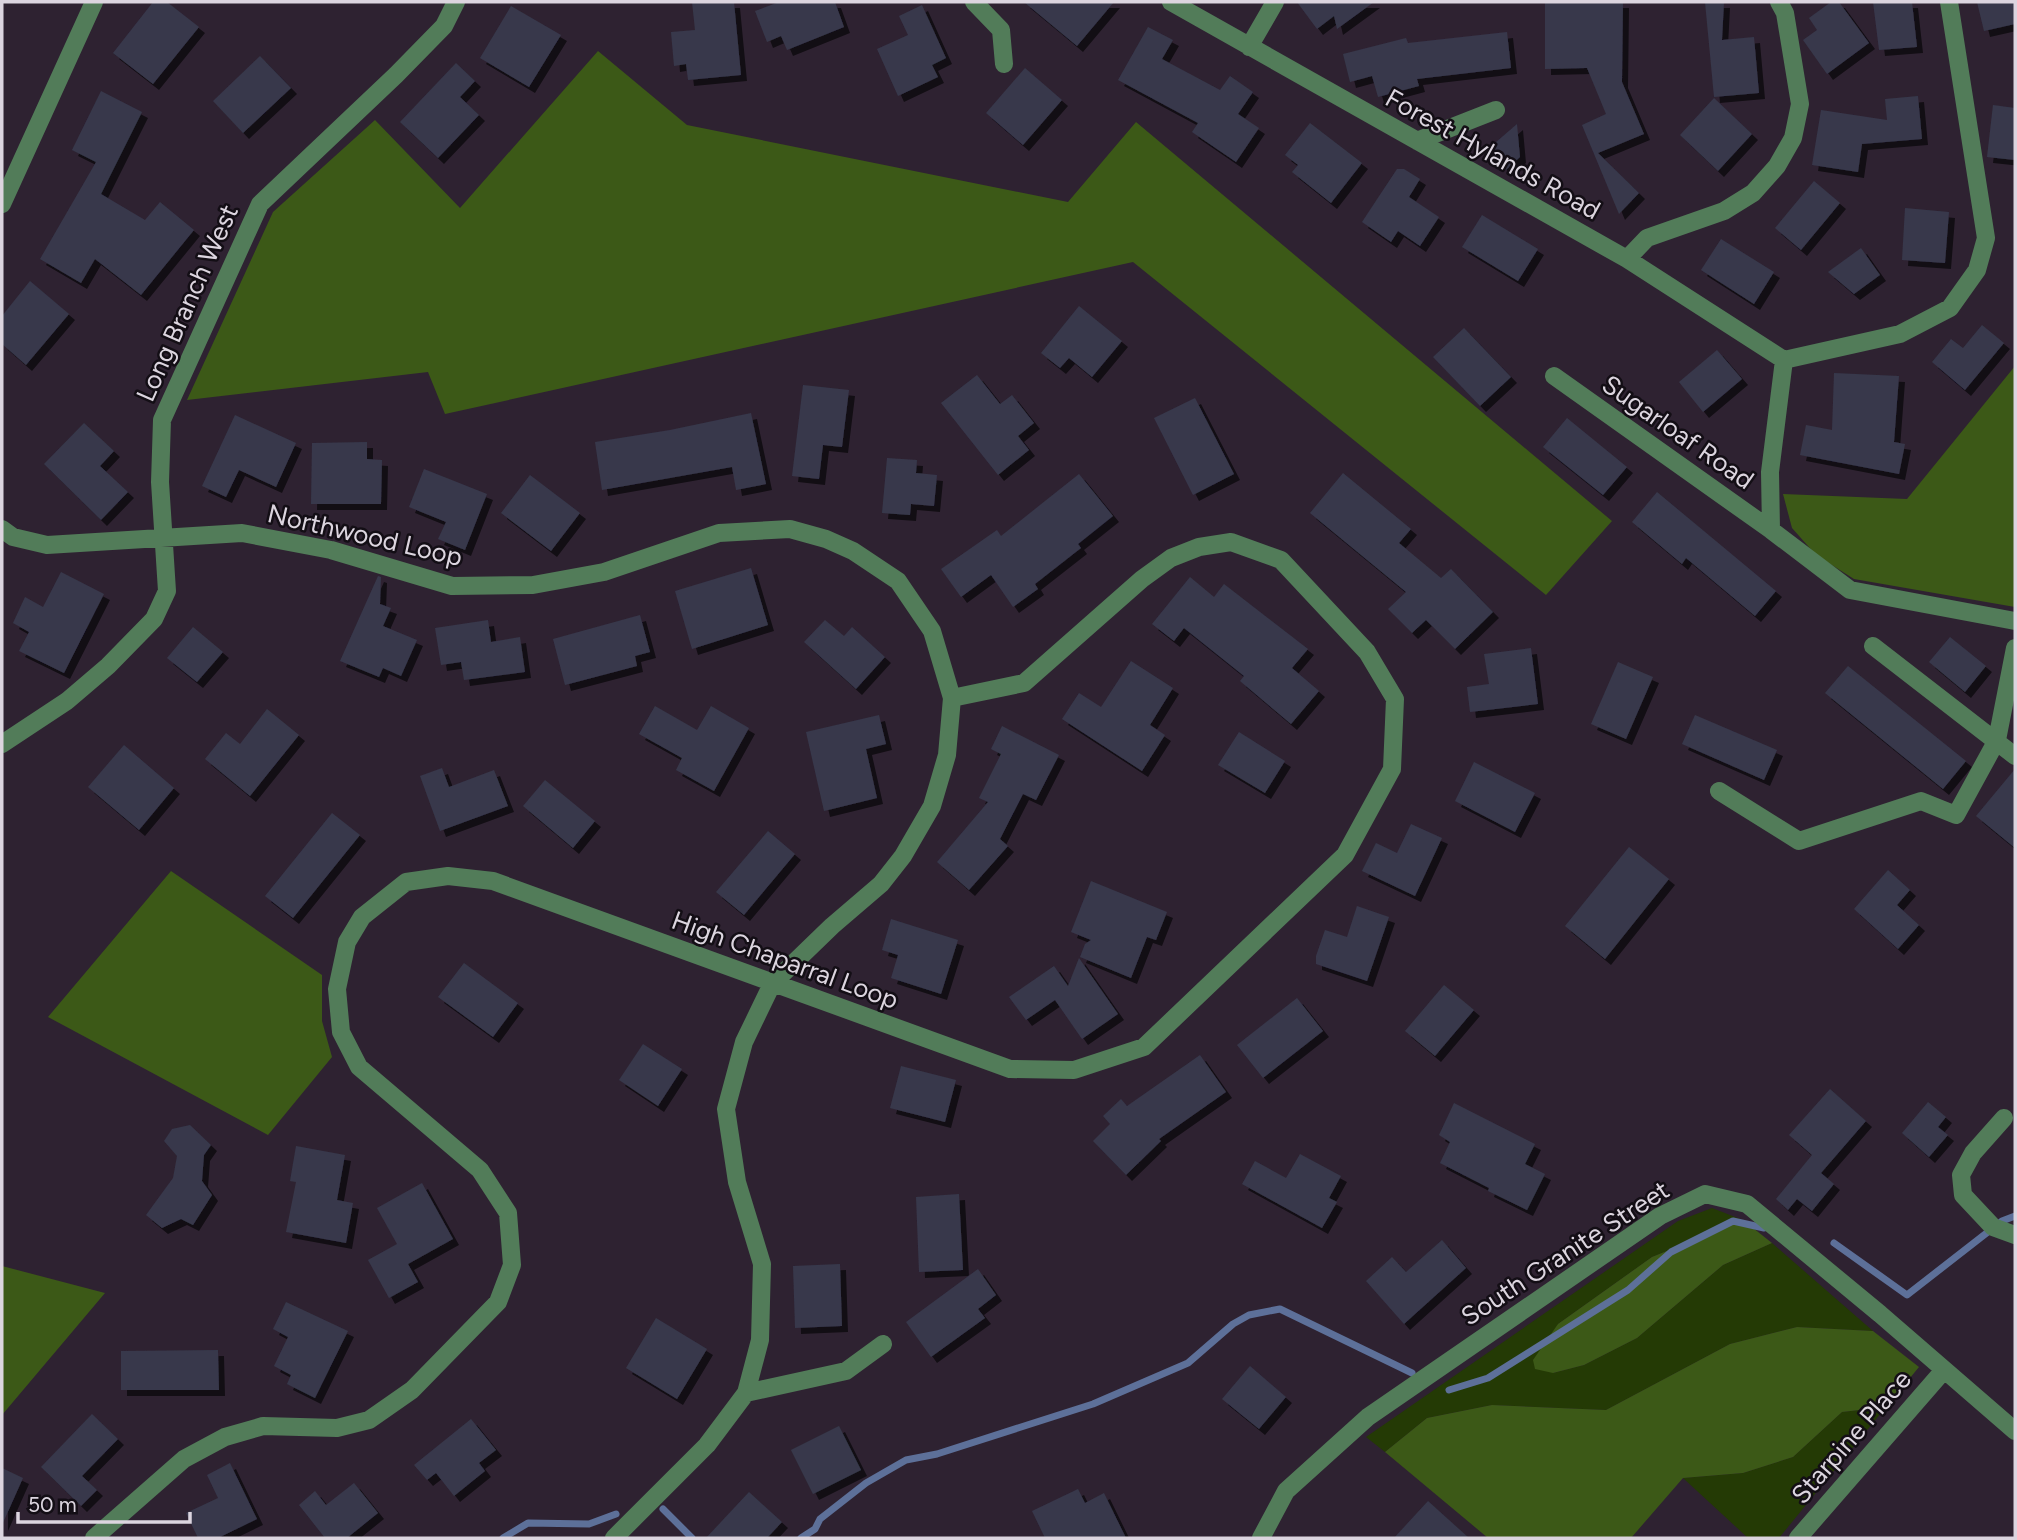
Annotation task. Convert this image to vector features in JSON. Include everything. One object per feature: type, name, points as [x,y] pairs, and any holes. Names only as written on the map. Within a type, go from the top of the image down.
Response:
[{"type":"street","points":[[2,204],[94,2]]},
{"type":"street","name":"Long Branch West","points":[[2,744],[67,702],[108,666],[154,619],[167,592],[160,482],[162,420],[260,204],[397,75],[444,26],[456,2]]},
{"type":"street","points":[[974,2],[1001,30],[1004,64]]},
{"type":"street","name":"Forest Hylands Road","points":[[1171,2],[1627,259],[1784,359]]},
{"type":"street","points":[[1249,47],[1275,2]]},
{"type":"street","points":[[1627,259],[1647,238],[1724,211],[1753,193],[1777,166],[1793,138],[1801,104],[1785,13],[1779,2]]},
{"type":"street","points":[[1949,2],[1986,238],[1977,270],[1950,308],[1900,334],[1784,359],[1770,472],[1771,530],[1850,590],[2015,621]]},
{"type":"street","points":[[1417,141],[1496,110]]},
{"type":"street","name":"Sugarloaf Road","points":[[1554,376],[1771,530]]},
{"type":"street","name":"Northwood Loop","points":[[2,529],[13,537],[47,545],[242,533],[331,550],[452,586],[533,585],[604,572],[719,533],[790,529],[826,539],[853,551],[898,581],[932,632],[952,698],[947,755],[932,806],[904,856],[881,884],[832,926],[772,984],[744,1042],[726,1110],[737,1182],[762,1264],[760,1340],[746,1393],[707,1445],[614,1538]]},
{"type":"street","name":"High Chaparral Loop","points":[[94,1538],[184,1460],[225,1437],[263,1426],[337,1428],[369,1420],[412,1390],[498,1302],[512,1265],[508,1213],[480,1170],[359,1068],[341,1032],[337,989],[347,942],[362,917],[406,882],[448,876],[493,881],[1010,1069],[1073,1070],[1143,1047],[1345,855],[1392,769],[1395,699],[1367,652],[1282,560],[1231,542],[1199,547],[1171,558],[1142,579],[1024,683],[952,698]]},
{"type":"street","points":[[1873,646],[2015,756]]},
{"type":"street","points":[[1719,791],[1799,841],[1921,801],[1956,815],[1997,740],[2015,648]]},
{"type":"street","points":[[2004,1118],[1973,1153],[1961,1175],[1963,1195],[1989,1223],[2015,1235]]},
{"type":"street","name":"South Granite Street","points":[[1261,1538],[1286,1491],[1368,1417],[1660,1216],[1705,1194],[1747,1204],[2015,1432]]},
{"type":"street","points":[[746,1393],[846,1371],[883,1344]]},
{"type":"street","name":"Starpine Place","points":[[1798,1538],[1944,1370]]},
{"type":"green space","points":[[598,51],[687,125],[1068,202],[1136,122],[1612,521],[1546,595],[1133,262],[445,414],[428,372],[187,400],[273,212],[375,120],[460,208]]},
{"type":"green space","points":[[2015,366],[2015,607],[1854,579],[1816,555],[1792,528],[1783,494],[1907,499]]},
{"type":"green space","points":[[171,871],[322,975],[322,1021],[332,1057],[268,1135],[48,1017]]},
{"type":"green space","points":[[1712,1208],[1743,1220],[1652,1257],[1558,1324],[1553,1373],[1584,1365],[1637,1338],[1723,1265],[1772,1243],[1873,1331],[1797,1327],[1730,1344],[1606,1410],[1492,1405],[1427,1418],[1385,1452],[1366,1437],[1678,1221]]},
{"type":"green space","points":[[1743,1220],[1772,1243],[1723,1265],[1637,1338],[1584,1365],[1553,1373],[1535,1369],[1533,1360],[1558,1324],[1652,1257]]},
{"type":"green space","points":[[2,1266],[105,1293],[2,1415]]},
{"type":"green space","points":[[1797,1327],[1873,1331],[1919,1367],[1886,1407],[1842,1412],[1793,1457],[1743,1473],[1683,1478],[1631,1538],[1488,1538],[1385,1452],[1427,1418],[1492,1405],[1606,1410],[1730,1344]]},
{"type":"green space","points":[[1886,1407],[1779,1538],[1748,1538],[1683,1478],[1743,1473],[1793,1457],[1842,1412]]},
{"type":"building","points":[[153,2],[167,2],[199,27],[153,84],[113,53]]},
{"type":"building","points":[[692,2],[734,2],[741,75],[688,80],[686,64],[674,66],[671,32],[695,30]]},
{"type":"building","points":[[779,2],[835,2],[844,27],[787,50],[781,36],[767,42],[755,11]]},
{"type":"building","points":[[1024,2],[1114,2],[1077,46]]},
{"type":"building","points":[[1297,2],[1374,2],[1337,29],[1334,16],[1317,29]]},
{"type":"building","points":[[1545,2],[1623,2],[1622,82],[1644,134],[1598,153],[1639,193],[1619,214],[1582,125],[1606,114],[1587,68],[1545,69]]},
{"type":"building","points":[[1705,2],[1724,2],[1722,40],[1754,37],[1759,93],[1714,97]]},
{"type":"building","points":[[1831,2],[1839,2],[1869,43],[1827,74],[1803,40],[1817,30],[1809,18]]},
{"type":"building","points":[[1873,2],[1912,2],[1917,47],[1879,50]]},
{"type":"building","points":[[1977,2],[2015,2],[2015,24],[1984,31]]},
{"type":"building","points":[[922,5],[946,58],[932,65],[938,77],[898,96],[877,49],[908,35],[899,16]]},
{"type":"building","points":[[511,6],[561,35],[529,87],[480,58]]},
{"type":"building","points":[[1148,27],[1173,40],[1162,59],[1220,90],[1230,76],[1253,92],[1238,114],[1259,128],[1236,162],[1192,132],[1198,123],[1118,80]]},
{"type":"building","points":[[1507,32],[1511,68],[1417,79],[1419,86],[1378,97],[1372,76],[1350,82],[1343,54],[1406,38],[1408,43]]},
{"type":"building","points":[[260,56],[291,88],[243,133],[213,101]]},
{"type":"building","points":[[456,63],[475,81],[460,97],[479,115],[438,158],[400,122]]},
{"type":"building","points":[[1025,68],[1062,100],[1023,145],[986,113]]},
{"type":"building","points":[[101,91],[142,112],[101,194],[145,220],[160,202],[194,230],[141,295],[95,259],[81,283],[40,259],[96,162],[72,150]]},
{"type":"building","points":[[1918,96],[1922,139],[1862,144],[1858,172],[1812,165],[1821,110],[1887,120],[1885,99]]},
{"type":"building","points":[[1714,98],[1752,134],[1718,171],[1680,135]]},
{"type":"building","points":[[1993,105],[2015,108],[2015,160],[1987,157]]},
{"type":"building","points":[[1310,123],[1362,163],[1331,203],[1292,172],[1298,165],[1285,155]]},
{"type":"building","points":[[1517,124],[1520,157],[1506,170],[1488,149]]},
{"type":"building","points":[[1397,169],[1404,169],[1420,179],[1409,197],[1439,217],[1420,246],[1398,231],[1391,242],[1362,222]]},
{"type":"building","points":[[1814,181],[1840,203],[1801,250],[1775,228]]},
{"type":"building","points":[[1905,208],[1949,212],[1945,263],[1902,260]]},
{"type":"building","points":[[1482,215],[1538,249],[1518,281],[1462,247]]},
{"type":"building","points":[[1721,239],[1774,272],[1754,304],[1701,270]]},
{"type":"building","points":[[1861,248],[1880,275],[1854,294],[1828,272]]},
{"type":"building","points":[[30,281],[69,314],[26,365],[2,344],[2,316]]},
{"type":"building","points":[[1079,306],[1122,341],[1092,377],[1069,358],[1060,368],[1041,353]]},
{"type":"building","points":[[1982,325],[2004,343],[1965,390],[1932,362],[1951,339],[1963,348]]},
{"type":"building","points":[[1464,328],[1511,377],[1480,406],[1433,357]]},
{"type":"building","points":[[1717,350],[1742,379],[1703,412],[1679,382]]},
{"type":"building","points":[[1834,373],[1899,376],[1894,442],[1905,444],[1899,474],[1800,455],[1806,425],[1832,430]]},
{"type":"building","points":[[977,375],[1000,404],[1012,395],[1034,423],[1018,436],[1029,450],[998,475],[941,403]]},
{"type":"building","points":[[803,385],[849,390],[842,447],[823,445],[819,479],[792,476]]},
{"type":"building","points":[[1195,398],[1234,474],[1193,495],[1154,418]]},
{"type":"building","points":[[751,413],[766,484],[736,490],[732,467],[602,490],[595,442]]},
{"type":"building","points":[[235,415],[296,443],[276,487],[239,470],[226,497],[202,486]]},
{"type":"building","points":[[1567,418],[1627,467],[1603,495],[1543,447]]},
{"type":"building","points":[[84,423],[114,451],[100,466],[128,492],[101,520],[44,464]]},
{"type":"building","points":[[367,442],[367,459],[382,460],[381,504],[311,504],[312,443]]},
{"type":"building","points":[[887,458],[917,460],[916,473],[937,475],[934,506],[911,504],[910,515],[882,513]]},
{"type":"building","points":[[424,469],[487,494],[465,550],[438,539],[446,522],[409,507]]},
{"type":"building","points":[[1343,473],[1411,529],[1399,543],[1441,578],[1451,569],[1493,612],[1455,649],[1426,620],[1412,633],[1388,609],[1406,592],[1310,513]]},
{"type":"building","points":[[1079,474],[1113,516],[1078,544],[1081,548],[1035,584],[1038,589],[1013,607],[991,575],[961,597],[941,569],[997,530],[1001,536]]},
{"type":"building","points":[[530,475],[580,513],[551,551],[501,513]]},
{"type":"building","points":[[1657,492],[1776,591],[1755,616],[1686,558],[1682,564],[1632,522]]},
{"type":"building","points":[[751,568],[768,625],[692,649],[675,591]]},
{"type":"building","points":[[61,572],[104,594],[64,673],[19,651],[29,632],[13,623],[25,597],[43,607]]},
{"type":"building","points":[[378,576],[381,577],[380,604],[391,608],[383,626],[417,640],[401,676],[383,668],[379,677],[340,661]]},
{"type":"building","points":[[1190,577],[1214,597],[1224,584],[1308,649],[1292,668],[1319,691],[1291,724],[1240,681],[1244,676],[1184,628],[1174,641],[1152,624]]},
{"type":"building","points":[[640,615],[650,652],[635,656],[637,666],[565,685],[553,639]]},
{"type":"building","points":[[488,620],[491,642],[520,637],[525,672],[464,680],[461,662],[441,665],[435,628]]},
{"type":"building","points":[[825,620],[844,636],[852,627],[885,657],[856,689],[804,642]]},
{"type":"building","points":[[193,627],[223,652],[197,682],[167,658]]},
{"type":"building","points":[[1950,637],[1986,666],[1965,692],[1929,662]]},
{"type":"building","points":[[1531,648],[1538,704],[1470,712],[1467,687],[1489,684],[1484,654]]},
{"type":"building","points":[[1131,661],[1173,688],[1150,725],[1165,735],[1142,771],[1062,719],[1079,693],[1101,707]]},
{"type":"building","points":[[1618,662],[1653,677],[1626,739],[1591,724]]},
{"type":"building","points":[[1848,666],[1966,761],[1943,789],[1825,693]]},
{"type":"building","points":[[655,706],[697,730],[711,706],[749,728],[714,791],[676,770],[682,758],[639,734]]},
{"type":"building","points":[[267,709],[299,735],[250,796],[205,759],[226,733],[240,744]]},
{"type":"building","points":[[879,715],[886,744],[866,749],[877,798],[824,811],[806,732]]},
{"type":"building","points":[[1695,715],[1777,750],[1764,780],[1682,744]]},
{"type":"building","points":[[1002,726],[1059,755],[1036,800],[1023,794],[1000,839],[1008,846],[969,890],[937,862],[988,802],[979,798],[1001,754],[991,749]]},
{"type":"building","points":[[1239,732],[1285,761],[1265,793],[1218,765]]},
{"type":"building","points":[[124,745],[174,788],[139,830],[88,787]]},
{"type":"building","points":[[1474,762],[1535,793],[1515,832],[1455,801]]},
{"type":"building","points":[[442,768],[449,787],[494,770],[508,806],[440,831],[420,776]]},
{"type":"building","points":[[2015,769],[2015,848],[1976,816]]},
{"type":"building","points":[[545,780],[595,821],[573,848],[523,806]]},
{"type":"building","points":[[332,813],[360,835],[293,918],[265,896]]},
{"type":"building","points":[[1411,824],[1442,838],[1415,896],[1362,871],[1376,843],[1397,853]]},
{"type":"building","points":[[768,831],[795,854],[744,915],[716,892]]},
{"type":"building","points":[[1629,847],[1669,879],[1605,959],[1565,926]]},
{"type":"building","points":[[1888,870],[1910,890],[1897,905],[1919,925],[1898,949],[1854,909]]},
{"type":"building","points":[[1091,881],[1167,912],[1156,940],[1147,937],[1131,978],[1080,957],[1085,944],[1091,940],[1071,932]]},
{"type":"building","points":[[1357,906],[1389,917],[1367,981],[1316,964],[1325,930],[1347,937]]},
{"type":"building","points":[[891,919],[958,940],[941,994],[891,978],[898,955],[882,950]]},
{"type":"building","points":[[1079,958],[1118,1014],[1082,1039],[1055,1000],[1026,1020],[1009,997],[1054,966],[1068,986]]},
{"type":"building","points":[[464,963],[518,1003],[493,1037],[438,997]]},
{"type":"building","points":[[1444,985],[1474,1010],[1435,1056],[1405,1031]]},
{"type":"building","points":[[1297,998],[1323,1031],[1263,1078],[1237,1045]]},
{"type":"building","points":[[643,1044],[682,1069],[658,1106],[619,1080]]},
{"type":"building","points":[[1200,1055],[1226,1092],[1159,1139],[1161,1141],[1126,1175],[1093,1141],[1110,1124],[1103,1116],[1121,1099],[1127,1106]]},
{"type":"building","points":[[901,1066],[956,1080],[945,1122],[890,1108]]},
{"type":"building","points":[[1830,1089],[1866,1121],[1821,1173],[1834,1184],[1812,1211],[1797,1199],[1788,1210],[1776,1199],[1812,1155],[1789,1135]]},
{"type":"building","points":[[1928,1102],[1946,1117],[1938,1127],[1948,1135],[1929,1157],[1902,1133]]},
{"type":"building","points":[[1454,1103],[1535,1144],[1525,1164],[1545,1174],[1527,1210],[1440,1163],[1450,1142],[1439,1135]]},
{"type":"building","points":[[190,1125],[211,1145],[204,1155],[202,1181],[212,1195],[193,1225],[181,1219],[162,1228],[146,1215],[173,1178],[177,1156],[164,1141],[172,1129]]},
{"type":"building","points":[[296,1146],[345,1155],[337,1200],[353,1203],[346,1243],[286,1232],[296,1182],[290,1181]]},
{"type":"building","points":[[1300,1154],[1341,1176],[1329,1198],[1337,1202],[1322,1228],[1242,1184],[1255,1161],[1286,1178]]},
{"type":"building","points":[[422,1183],[453,1239],[408,1264],[418,1282],[389,1298],[368,1260],[397,1244],[377,1208]]},
{"type":"building","points":[[959,1194],[963,1270],[919,1272],[916,1197]]},
{"type":"building","points":[[1442,1240],[1466,1268],[1404,1324],[1366,1281],[1392,1257],[1406,1272]]},
{"type":"building","points":[[840,1264],[842,1326],[795,1328],[793,1266]]},
{"type":"building","points":[[978,1269],[996,1295],[978,1309],[985,1318],[931,1357],[906,1322]]},
{"type":"building","points":[[286,1302],[348,1331],[315,1398],[287,1384],[291,1375],[274,1366],[288,1337],[273,1329]]},
{"type":"building","points":[[656,1318],[707,1349],[677,1399],[626,1368]]},
{"type":"building","points":[[218,1350],[219,1390],[121,1390],[121,1351]]},
{"type":"building","points":[[1250,1366],[1286,1397],[1259,1429],[1222,1399]]},
{"type":"building","points":[[92,1414],[118,1439],[82,1476],[97,1490],[81,1506],[41,1467]]},
{"type":"building","points":[[471,1419],[496,1450],[479,1463],[485,1471],[454,1496],[436,1473],[427,1480],[414,1465]]},
{"type":"building","points":[[839,1426],[861,1470],[813,1494],[791,1450]]},
{"type":"building","points":[[230,1463],[257,1519],[218,1538],[198,1538],[186,1513],[218,1498],[207,1475]]},
{"type":"building","points":[[2,1468],[23,1478],[2,1525]]},
{"type":"building","points":[[354,1483],[378,1513],[347,1538],[325,1538],[299,1505],[315,1491],[326,1505]]},
{"type":"building","points":[[1078,1489],[1085,1503],[1104,1493],[1126,1538],[1045,1538],[1032,1511]]},
{"type":"building","points":[[749,1492],[782,1522],[767,1538],[706,1538]]},
{"type":"building","points":[[1428,1501],[1469,1538],[1394,1538]]},
{"type":"waterway","points":[[1834,1243],[1907,1295],[2002,1221],[2015,1216]]},
{"type":"waterway","points":[[1449,1390],[1488,1378],[1628,1290],[1671,1252],[1733,1221],[1764,1228]]},
{"type":"waterway","points":[[801,1538],[815,1529],[820,1519],[866,1483],[906,1460],[937,1454],[1093,1404],[1188,1363],[1233,1324],[1249,1315],[1280,1309],[1412,1373]]},
{"type":"waterway","points":[[663,1509],[692,1538]]},
{"type":"waterway","points":[[503,1538],[528,1523],[589,1524],[616,1514]]}]
